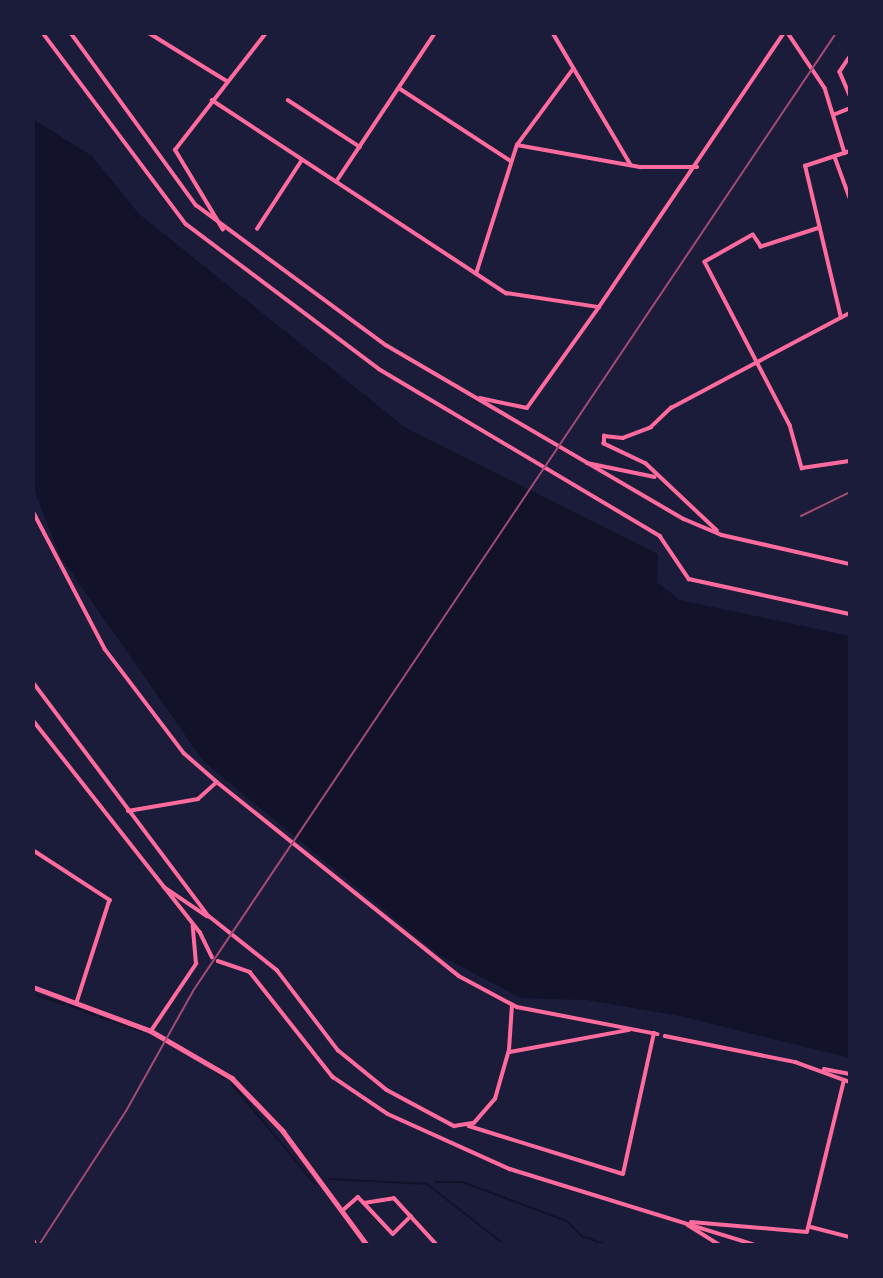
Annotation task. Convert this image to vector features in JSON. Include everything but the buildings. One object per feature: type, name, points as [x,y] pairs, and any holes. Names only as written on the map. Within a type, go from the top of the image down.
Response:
[{"type":"street","points":[[43,33],[186,224],[379,369],[660,536],[689,579],[850,614]]},
{"type":"street","points":[[71,33],[166,169],[223,230],[386,345],[584,463],[722,535],[848,565]]},
{"type":"street","points":[[149,33],[227,81]]},
{"type":"street","points":[[223,230],[175,150],[266,33]]},
{"type":"street","points":[[336,182],[435,33]]},
{"type":"street","points":[[552,33],[631,165]]},
{"type":"street","points":[[476,398],[527,408],[697,167],[786,33],[825,88],[847,152],[804,166],[841,318]]},
{"type":"street","points":[[850,57],[840,72],[850,95]]},
{"type":"street","points":[[476,274],[517,145],[573,69]]},
{"type":"street","points":[[399,88],[510,161]]},
{"type":"street","points":[[212,100],[506,293],[599,307]]},
{"type":"street","points":[[288,100],[360,147]]},
{"type":"street","points":[[833,115],[850,107]]},
{"type":"street","points":[[517,145],[631,165],[697,167]]},
{"type":"street","points":[[835,156],[850,198]]},
{"type":"street","points":[[257,229],[302,160]]},
{"type":"street","points":[[820,228],[761,247],[753,235],[705,262],[790,425],[802,468],[850,461]]},
{"type":"street","points":[[722,535],[657,478],[646,464],[604,444],[606,433],[623,438],[639,432],[850,313]]},
{"type":"street","points":[[584,463],[657,478]]},
{"type":"street","points":[[33,511],[105,649],[184,753],[217,782],[423,952],[512,1006],[655,1034],[622,1174],[467,1125],[443,1120],[351,1063],[287,980],[209,916],[156,882]]},
{"type":"street","points":[[33,682],[209,916]]},
{"type":"street","points":[[33,720],[156,882],[193,924],[212,957]]},
{"type":"street","points":[[128,811],[198,799],[217,782]]},
{"type":"street","points":[[33,850],[110,900],[77,1003]]},
{"type":"street","points":[[151,1031],[196,964],[193,924]]},
{"type":"street","points":[[218,961],[240,965],[261,982],[327,1070],[371,1105],[491,1162],[755,1245]]},
{"type":"street","points":[[33,987],[151,1031],[207,1061],[252,1096],[368,1245]]},
{"type":"street","points":[[467,1125],[491,1107],[506,1056],[512,1006]]},
{"type":"street","points":[[506,1056],[518,1047],[631,1030]]},
{"type":"street","points":[[666,1036],[850,1074]]},
{"type":"street","points":[[811,1227],[847,1081],[818,1068]]},
{"type":"street","points":[[342,1211],[359,1198],[393,1234],[411,1216]]},
{"type":"street","points":[[364,1203],[394,1198],[437,1245]]},
{"type":"street","points":[[683,1222],[796,1234],[811,1227],[850,1237]]},
{"type":"street","points":[[683,1222],[720,1245]]},
{"type":"shaded area","points":[[33,119],[92,156],[139,214],[406,428],[658,554],[657,582],[680,600],[850,636],[850,1058],[680,1016],[587,1000],[521,998],[439,955],[204,762],[60,556],[33,487]]},
{"type":"waterway","points":[[33,994],[64,1004]]},
{"type":"waterway","points":[[69,1005],[95,1015]]},
{"type":"waterway","points":[[100,1017],[110,1020]]},
{"type":"waterway","points":[[115,1022],[141,1031]]},
{"type":"waterway","points":[[209,1067],[224,1078]]},
{"type":"waterway","points":[[232,1084],[315,1184]]},
{"type":"waterway","points":[[329,1179],[427,1184],[505,1245]]},
{"type":"waterway","points":[[436,1182],[462,1182],[567,1221],[582,1236],[607,1245]]},
{"type":"railway","points":[[39,1245],[126,1111],[193,991],[836,33]]},
{"type":"railway","points":[[801,516],[850,492]]}]
